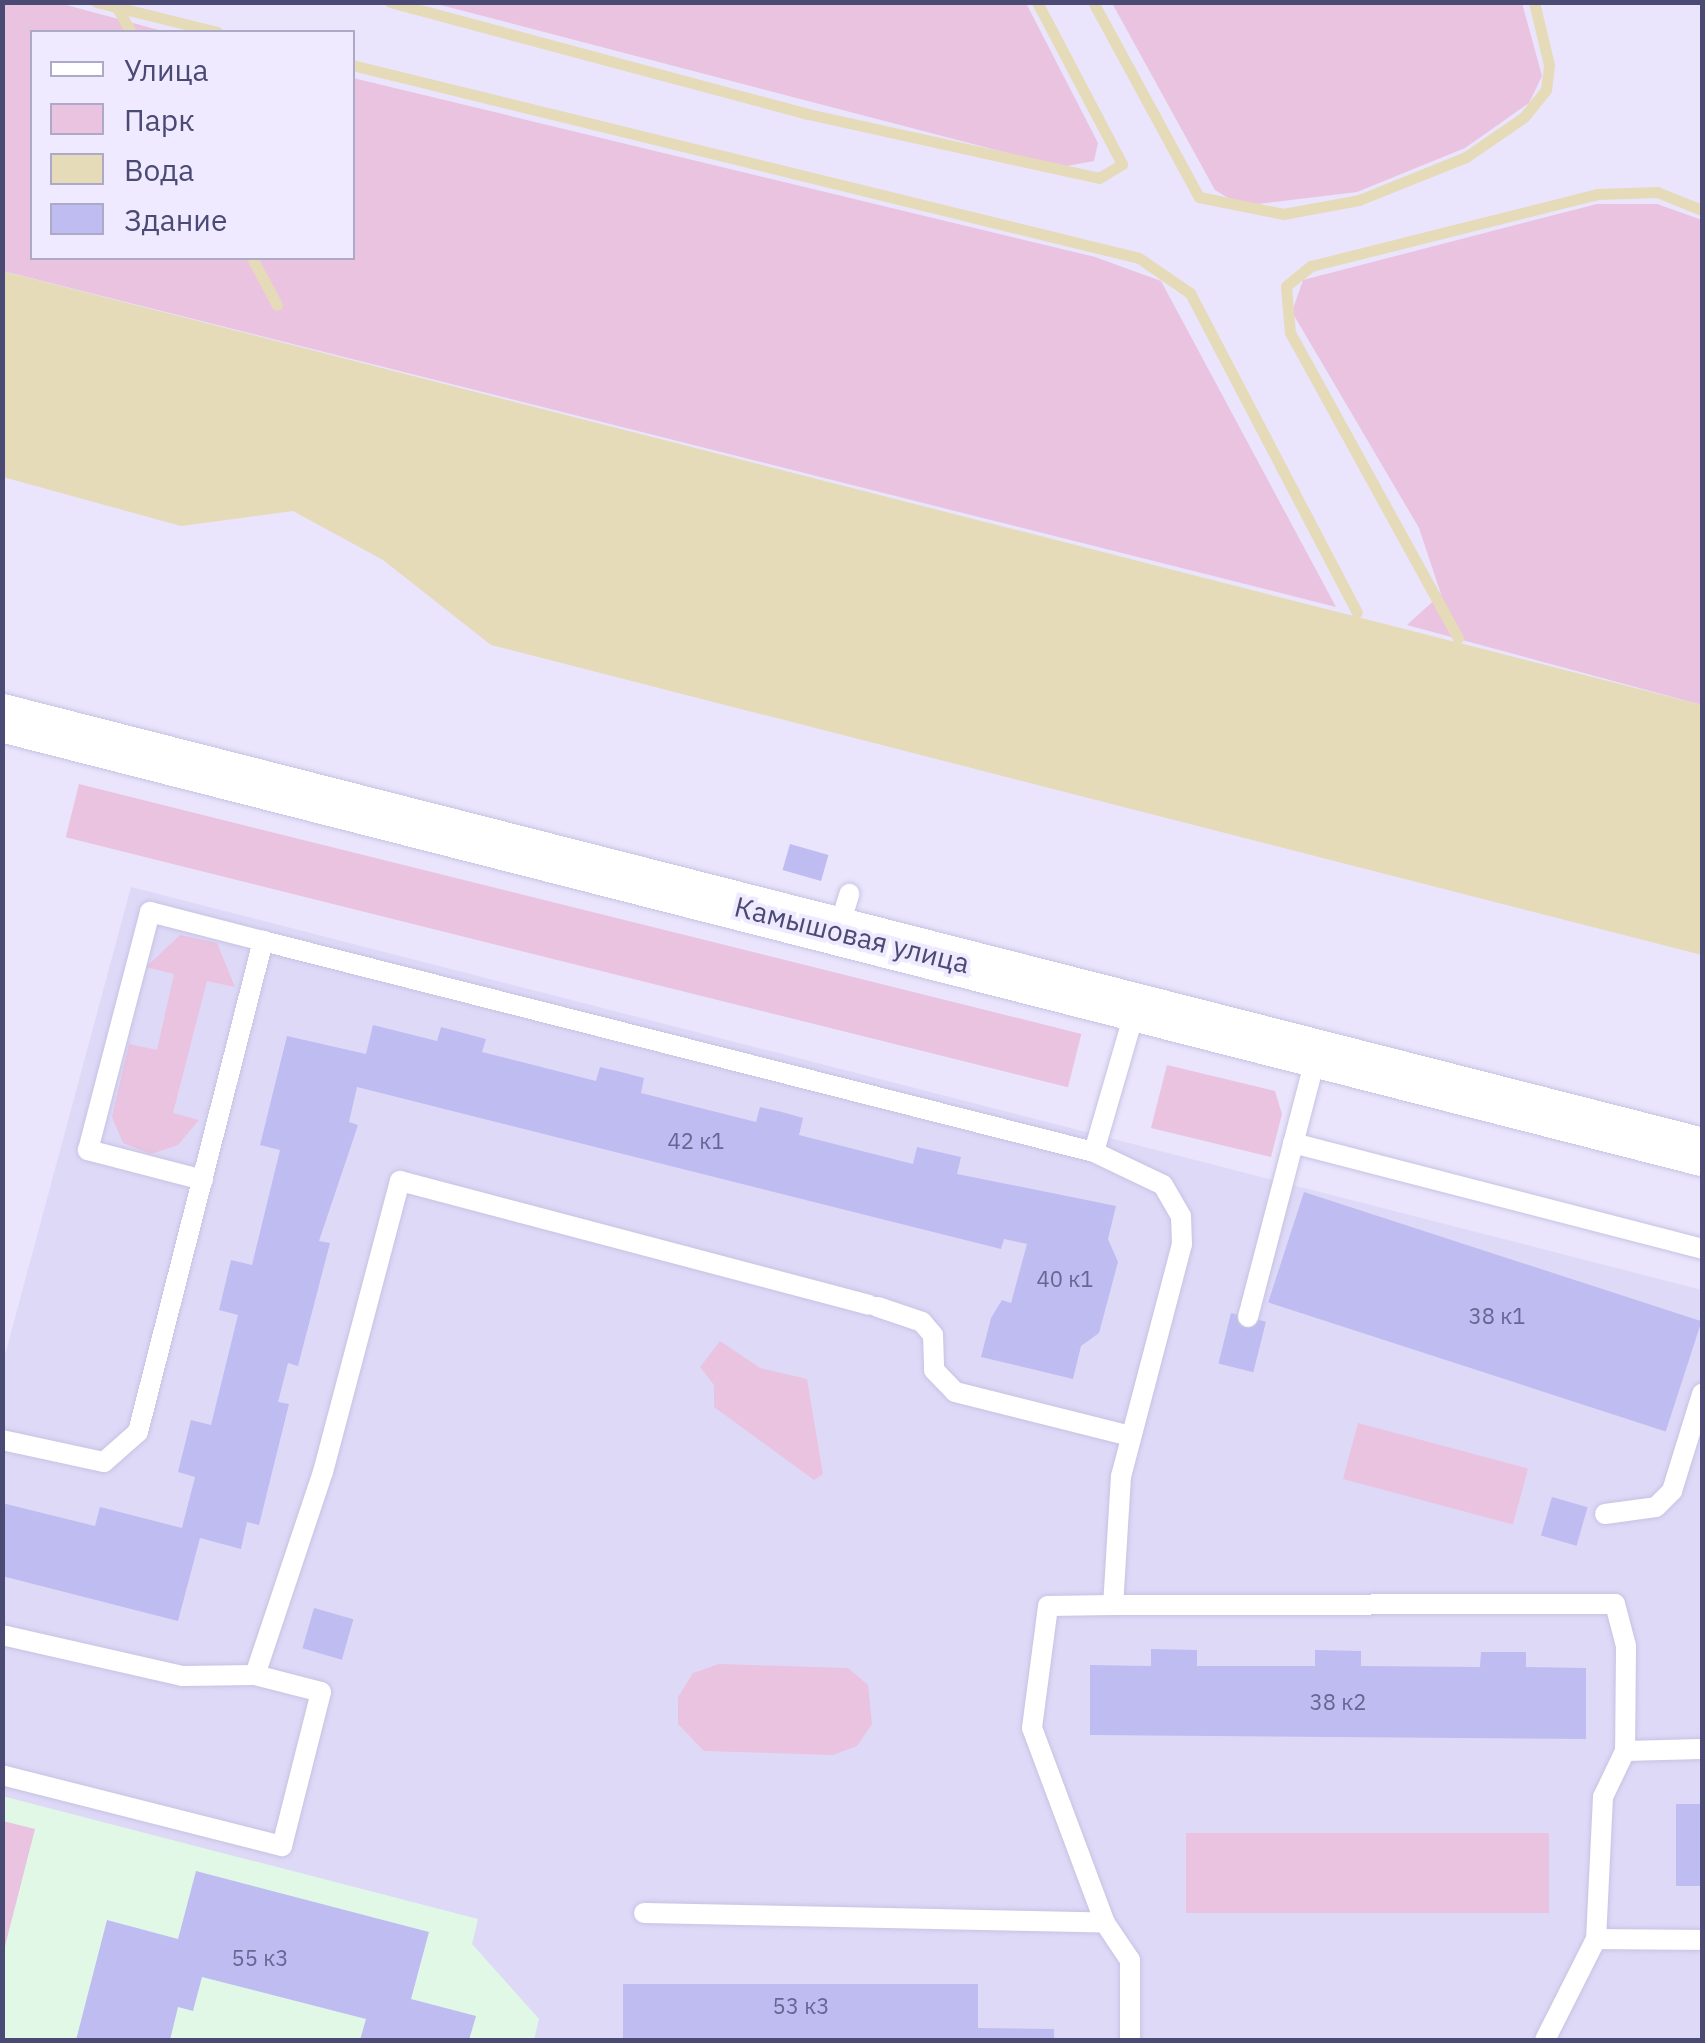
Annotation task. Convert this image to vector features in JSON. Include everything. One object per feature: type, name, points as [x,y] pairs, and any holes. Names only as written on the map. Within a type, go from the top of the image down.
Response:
[{"type":"street","name":"Камышовая улица","points":[[2,718],[843,913],[1136,1007],[1702,1152]]},
{"type":"lane","points":[[203,1180],[88,1150],[150,912],[1094,1152],[1163,1185],[1181,1216],[1182,1244],[1130,1436],[1113,1604]]},
{"type":"lane","points":[[2,1440],[78,1460],[125,1452],[138,1432],[263,941]]},
{"type":"lane","points":[[1094,1152],[1136,1007]]},
{"type":"lane","points":[[1248,1317],[1317,1053]]},
{"type":"lane","points":[[1293,1143],[1702,1249]]},
{"type":"lane","points":[[255,1675],[322,1472],[400,1182],[922,1322],[933,1335],[934,1370],[955,1392],[1130,1436]]},
{"type":"lane","points":[[1605,1514],[1656,1507],[1672,1491],[1702,1394]]},
{"type":"lane","points":[[1130,2040],[1130,1960],[1105,1924],[1032,1728],[1048,1606],[1615,1604],[1626,1646],[1625,1751],[1603,1797],[1596,1939],[1545,2040]]},
{"type":"lane","points":[[2,1636],[182,1676],[255,1675],[321,1692],[282,1846],[2,1775]]},
{"type":"lane","points":[[1625,1751],[1702,1750]]},
{"type":"lane","points":[[644,1913],[1105,1924]]},
{"type":"lane","points":[[1596,1939],[1702,1940]]},
{"type":"shaded area","points":[[131,887],[1702,1290],[1702,2040],[3,2040],[2,1366]]},
{"type":"shaded area","points":[[2,1796],[478,1919],[472,1944],[539,2019],[534,2040],[3,2040]]},
{"type":"green space","points":[[2,3],[59,3],[159,30],[30,30],[30,260],[355,260],[355,78],[1095,257],[1161,281],[1336,607],[3,271]]},
{"type":"green space","points":[[433,3],[1026,3],[1098,143],[1094,161],[1061,167]]},
{"type":"green space","points":[[1112,3],[1522,3],[1542,76],[1529,103],[1465,148],[1357,192],[1242,206],[1215,190]]},
{"type":"green space","points":[[1597,204],[1657,204],[1702,220],[1702,705],[1407,625],[1441,594],[1419,528],[1292,312],[1303,280]]},
{"type":"green space","points":[[79,784],[1081,1034],[1068,1087],[66,837]]},
{"type":"green space","points":[[180,935],[217,943],[235,987],[207,981],[173,1113],[199,1120],[178,1145],[151,1154],[123,1143],[112,1117],[129,1044],[157,1050],[174,974],[146,967]]},
{"type":"green space","points":[[1167,1065],[1275,1091],[1282,1114],[1271,1157],[1151,1128]]},
{"type":"green space","points":[[720,1341],[760,1368],[807,1379],[823,1474],[814,1480],[714,1407],[714,1385],[700,1367]]},
{"type":"green space","points":[[1358,1423],[1528,1469],[1513,1525],[1343,1479]]},
{"type":"green space","points":[[719,1664],[848,1668],[868,1685],[872,1724],[857,1746],[833,1755],[704,1751],[678,1724],[678,1697],[693,1673]]},
{"type":"green space","points":[[2,1821],[35,1829],[3,1954]]},
{"type":"green space","points":[[1186,1833],[1549,1833],[1549,1913],[1186,1913]]},
{"type":"water","points":[[2,271],[1702,705],[1702,955],[491,645],[383,560],[293,511],[181,526],[3,477]]},
{"type":"building","points":[[790,844],[828,855],[821,881],[783,870]]},
{"type":"building","points":[[373,1025],[437,1041],[441,1027],[486,1039],[482,1052],[596,1081],[600,1067],[621,1072],[644,1078],[641,1093],[756,1122],[760,1107],[782,1112],[803,1118],[799,1135],[913,1164],[917,1147],[961,1157],[957,1174],[1116,1206],[1108,1239],[1118,1262],[1099,1333],[1081,1346],[1073,1379],[981,1357],[991,1318],[1002,1300],[1011,1303],[1027,1244],[1004,1239],[1001,1249],[357,1087],[349,1122],[358,1125],[319,1241],[330,1243],[298,1366],[288,1363],[278,1402],[289,1404],[259,1525],[247,1522],[241,1549],[200,1538],[178,1621],[2,1576],[2,1503],[95,1526],[100,1507],[182,1528],[195,1477],[178,1472],[191,1420],[211,1425],[238,1315],[219,1310],[231,1260],[252,1265],[280,1150],[260,1145],[287,1036],[366,1054]]},
{"type":"building","points":[[1304,1192],[1702,1321],[1666,1431],[1268,1302]]},
{"type":"building","points":[[1231,1313],[1266,1322],[1253,1372],[1218,1363]]},
{"type":"building","points":[[1552,1497],[1588,1507],[1577,1546],[1541,1535]]},
{"type":"building","points":[[314,1608],[353,1619],[342,1660],[302,1648]]},
{"type":"building","points":[[1151,1649],[1197,1650],[1197,1666],[1315,1666],[1315,1650],[1361,1651],[1361,1666],[1480,1667],[1481,1652],[1526,1652],[1526,1667],[1586,1668],[1586,1739],[1090,1735],[1090,1665],[1151,1666]]},
{"type":"building","points":[[1676,1804],[1702,1804],[1702,1886],[1676,1886]]},
{"type":"building","points":[[196,1871],[429,1932],[411,1999],[476,2016],[469,2040],[360,2040],[366,2019],[202,1977],[193,2011],[178,2007],[170,2040],[76,2040],[107,1920],[178,1939]]},
{"type":"building","points":[[623,1984],[978,1984],[978,2028],[1054,2029],[1054,2040],[623,2040]]},
{"type":"waterway","points":[[96,2],[209,30]]},
{"type":"waterway","points":[[390,2],[808,114],[1099,178],[1122,164],[1037,2]]},
{"type":"waterway","points":[[1093,2],[1199,197],[1283,214],[1359,200],[1466,157],[1524,117],[1546,90],[1549,65],[1534,2]]},
{"type":"waterway","points":[[118,9],[130,30]]},
{"type":"waterway","points":[[355,66],[1139,258],[1190,293],[1357,612]]},
{"type":"waterway","points":[[1458,638],[1290,333],[1286,286],[1311,266],[1598,194],[1657,192],[1702,210]]},
{"type":"waterway","points":[[253,260],[277,305]]}]
